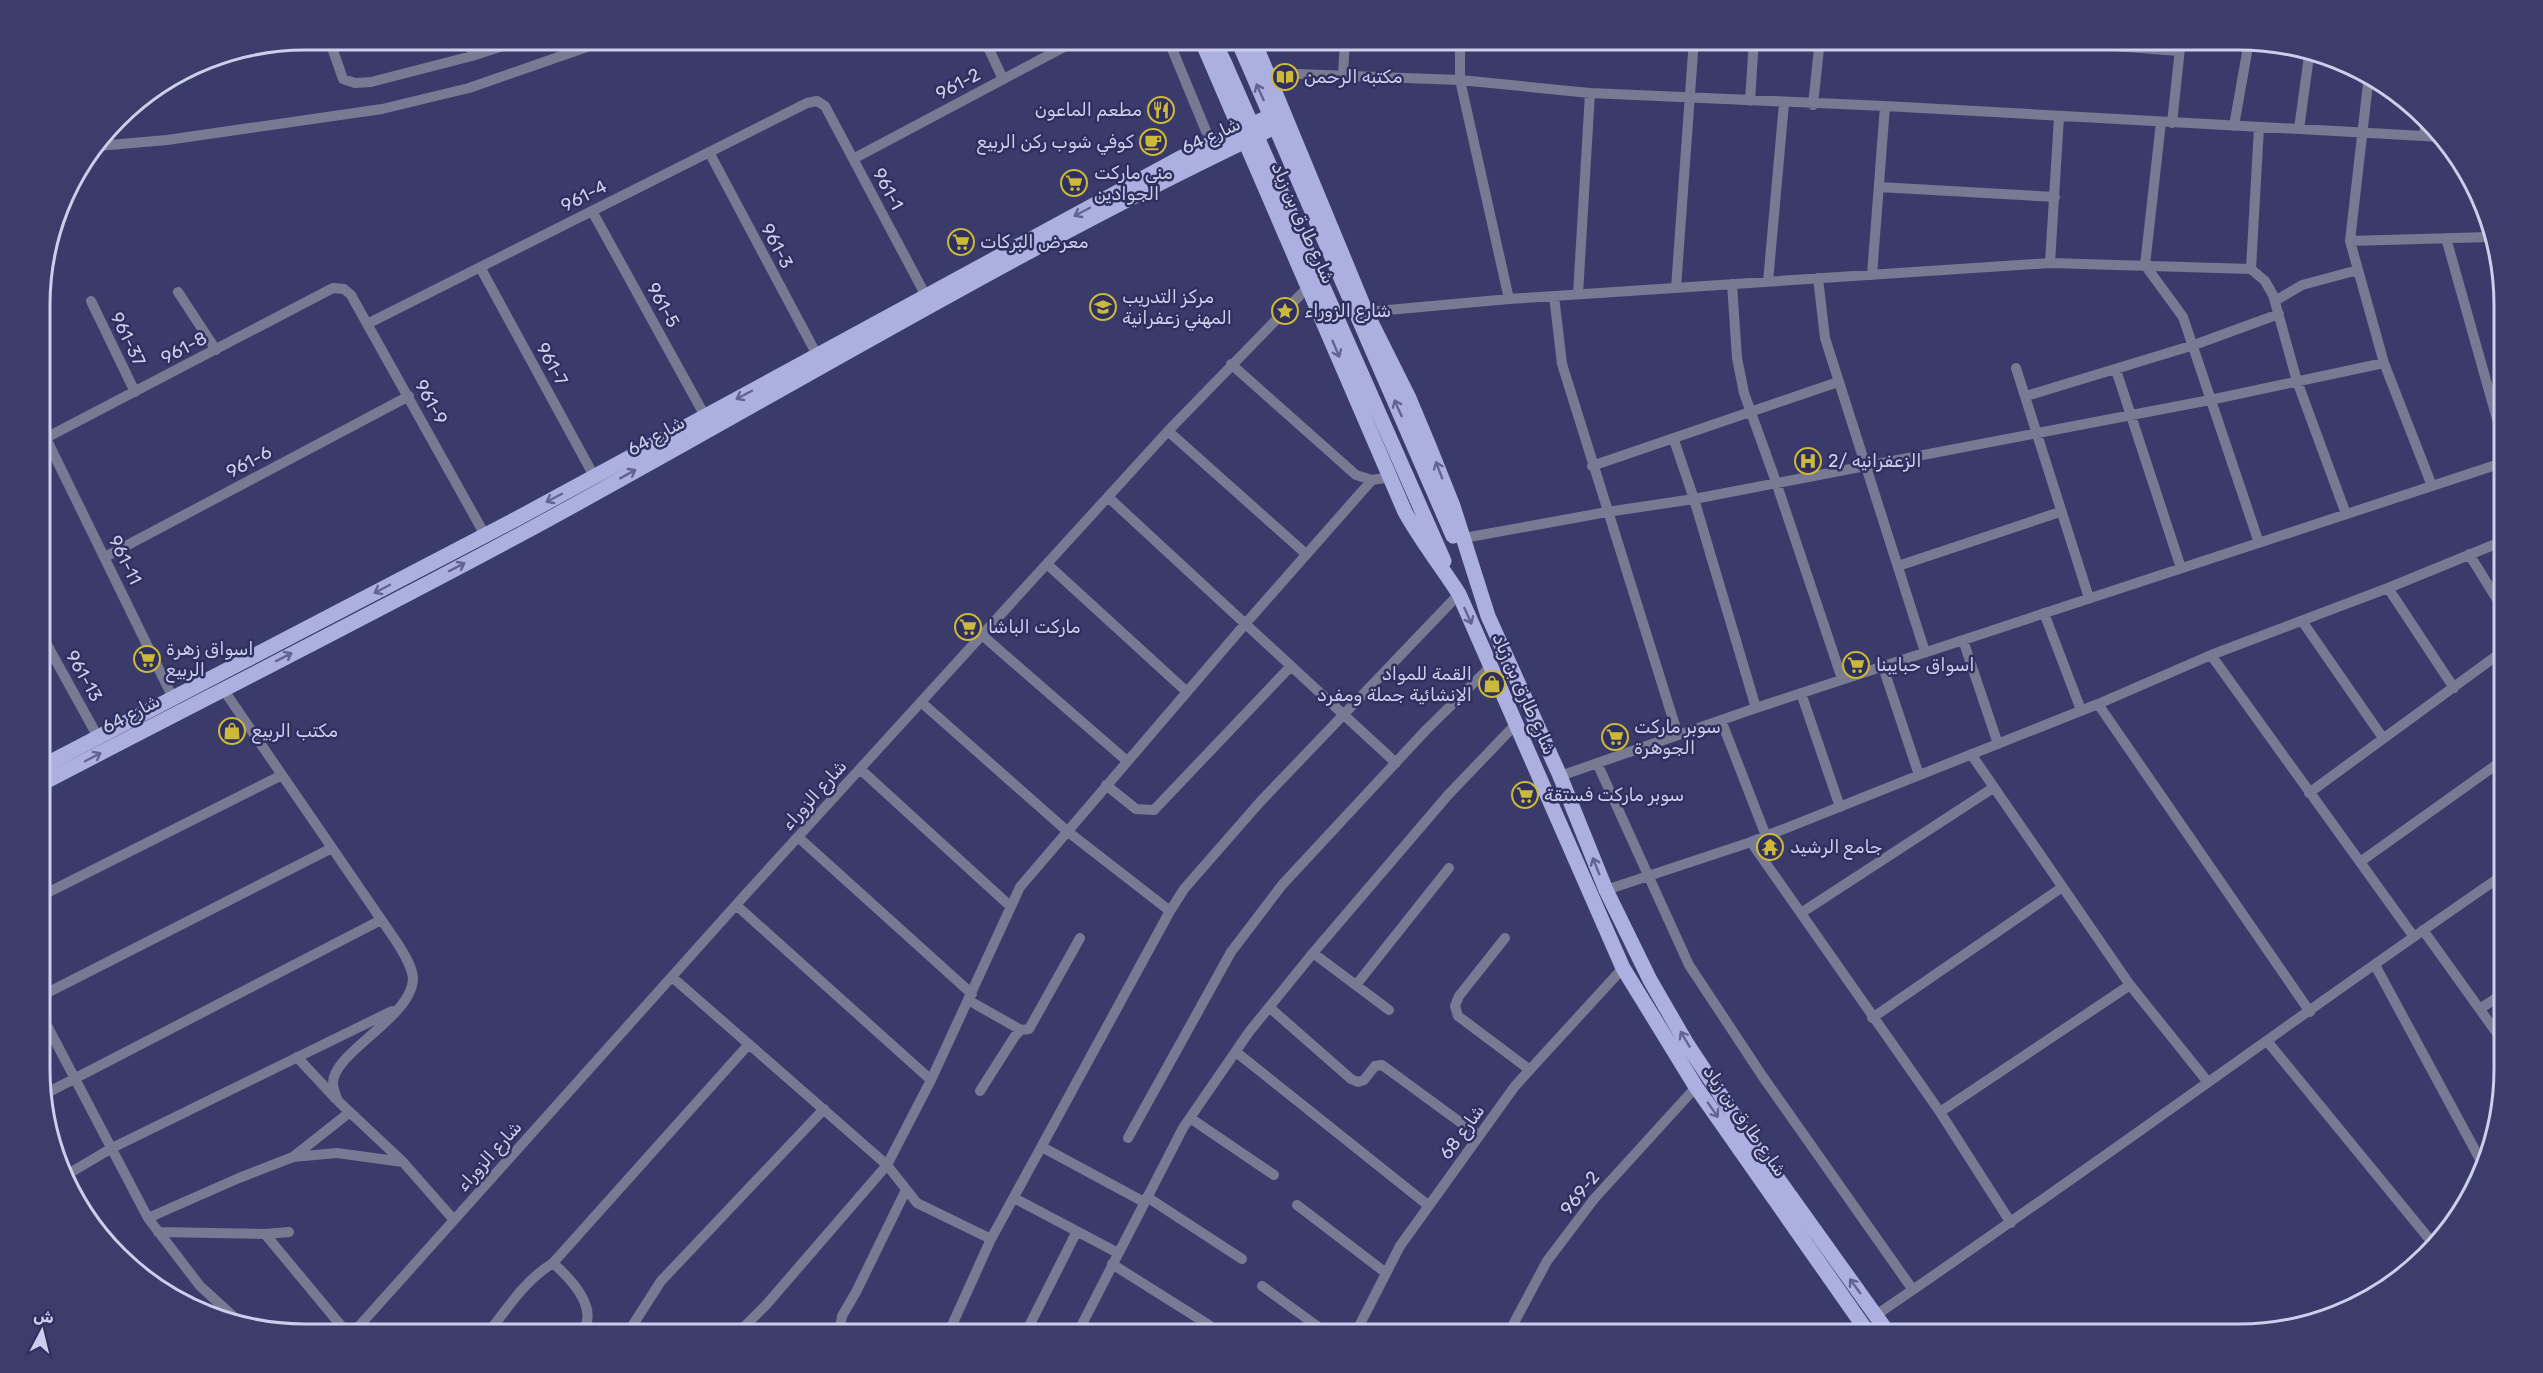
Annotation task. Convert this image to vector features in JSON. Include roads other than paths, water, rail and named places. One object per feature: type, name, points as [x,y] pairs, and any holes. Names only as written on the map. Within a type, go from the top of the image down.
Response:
[{"type":"main road","name":"شارع طارق بن زياد","points":[[1206,50],[1405,512],[1422,543],[1442,567],[1459,594],[1623,968],[1696,1087],[1862,1324]]},
{"type":"main road","points":[[1218,50],[1459,594]]},
{"type":"main road","points":[[1242,50],[1488,616]]},
{"type":"main road","name":"شارع طارق بن زياد","points":[[1258,50],[1366,312],[1429,446],[1464,538],[1488,616],[1560,776],[1606,890],[1650,980],[1687,1044],[1753,1144],[1882,1324]]},
{"type":"main road","name":"شارع 64","points":[[50,762],[485,535],[1180,158],[1243,135],[1286,115]]},
{"type":"main road","name":"شارع 64","points":[[50,779],[525,531],[799,378],[1193,165],[1243,135]]},
{"type":"street","points":[[333,50],[343,79],[356,83],[371,82],[491,50]]},
{"type":"street","points":[[471,50],[472,56]]},
{"type":"street","points":[[105,145],[179,138],[382,109],[469,88],[578,50]]},
{"type":"street","points":[[989,50],[1003,79]]},
{"type":"street","name":"961-2","points":[[853,159],[1058,50]]},
{"type":"street","points":[[1173,50],[1206,131]]},
{"type":"street","points":[[1343,75],[1344,50]]},
{"type":"street","points":[[1460,50],[1460,81],[1509,299]]},
{"type":"street","points":[[1676,288],[1693,50]]},
{"type":"street","points":[[1750,101],[1753,50]]},
{"type":"street","points":[[1813,105],[1819,50]]},
{"type":"street","points":[[2166,50],[2179,51],[2145,265],[2183,317],[2259,543]]},
{"type":"street","points":[[2234,126],[2247,50]]},
{"type":"street","points":[[2299,129],[2309,59]]},
{"type":"street","points":[[1269,73],[1460,81],[1590,93],[1813,105],[1885,106],[2430,136]]},
{"type":"street","points":[[2367,85],[2350,241],[2384,363],[2432,486]]},
{"type":"street","points":[[1578,294],[1590,93]]},
{"type":"street","name":"961-1","points":[[817,101],[825,106],[926,296]]},
{"type":"street","name":"961-4","points":[[367,324],[807,103],[817,101]]},
{"type":"street","points":[[1768,282],[1784,103]]},
{"type":"street","points":[[1872,275],[1885,106]]},
{"type":"street","points":[[2050,263],[2059,117]]},
{"type":"street","points":[[2251,269],[2259,127]]},
{"type":"street","points":[[2424,136],[2425,130]]},
{"type":"street","name":"961-3","points":[[709,152],[817,355]]},
{"type":"street","points":[[1879,187],[2055,197]]},
{"type":"street","name":"961-5","points":[[592,211],[705,416]]},
{"type":"street","points":[[2350,241],[2485,237]]},
{"type":"street","points":[[2446,238],[2494,409]]},
{"type":"street","points":[[1366,312],[1578,294],[2050,263],[2251,269],[2265,281],[2275,301],[2297,381],[2346,514]]},
{"type":"street","name":"961-7","points":[[480,267],[594,476]]},
{"type":"street","points":[[2275,301],[2302,285],[2358,270]]},
{"type":"street","points":[[1818,278],[1825,338],[1925,652]]},
{"type":"street","points":[[1732,284],[1737,358],[1744,393],[1842,679]]},
{"type":"street","name":"شارع الزوراء","points":[[359,1324],[736,905],[1168,431],[1309,286]]},
{"type":"street","name":"961-8","points":[[50,436],[333,288],[344,289]]},
{"type":"street","name":"961-9","points":[[344,289],[351,295],[409,396],[485,535]]},
{"type":"street","points":[[178,292],[216,350]]},
{"type":"street","points":[[1554,296],[1562,364],[1606,512],[1678,735]]},
{"type":"street","name":"961-37","points":[[91,301],[135,392]]},
{"type":"street","points":[[2026,396],[2194,345],[2279,314]]},
{"type":"street","points":[[1464,538],[1606,512],[1694,499],[2210,400],[2384,363]]},
{"type":"street","points":[[1231,364],[1356,475],[1372,480],[1391,477]]},
{"type":"street","points":[[2016,369],[2089,598]]},
{"type":"street","points":[[2116,369],[2181,568]]},
{"type":"street","points":[[1592,466],[1674,440],[1838,382]]},
{"type":"street","name":"961-6","points":[[105,557],[409,396]]},
{"type":"street","points":[[1168,431],[1306,554]]},
{"type":"street","points":[[1674,440],[1694,499],[1756,708]]},
{"type":"street","name":"961-11","points":[[50,453],[105,557],[173,698]]},
{"type":"street","points":[[1560,776],[1842,679],[2494,466]]},
{"type":"street","points":[[747,1324],[887,1165],[931,1080],[1020,887],[1372,480]]},
{"type":"street","points":[[1108,497],[1396,763]]},
{"type":"street","points":[[1898,566],[2060,512]]},
{"type":"street","points":[[1606,890],[1751,842],[2098,704],[2211,655],[2388,588],[2494,544]]},
{"type":"street","points":[[2469,554],[2494,594]]},
{"type":"street","points":[[1047,564],[1187,692]]},
{"type":"street","points":[[2388,588],[2454,688]]},
{"type":"street","points":[[953,1324],[992,1239],[1184,889],[1260,802],[1459,594]]},
{"type":"street","points":[[2044,613],[2081,710]]},
{"type":"street","points":[[2302,621],[2383,738]]},
{"type":"street","points":[[982,635],[1127,761]]},
{"type":"street","points":[[1963,640],[1998,744]]},
{"type":"street","name":"961-13","points":[[50,650],[98,737]]},
{"type":"street","points":[[2211,655],[2414,937]]},
{"type":"street","points":[[2309,793],[2494,658]]},
{"type":"street","points":[[1106,785],[1136,809],[1154,810],[1291,666]]},
{"type":"street","points":[[1128,1138],[1231,952],[1282,885],[1491,666]]},
{"type":"street","points":[[1883,667],[1919,775]]},
{"type":"street","points":[[223,689],[381,920],[412,970],[411,988],[401,1007],[342,1064],[337,1072],[333,1081],[338,1101]]},
{"type":"street","points":[[1801,693],[1840,807]]},
{"type":"street","points":[[921,702],[1067,831],[1170,911]]},
{"type":"street","points":[[2098,704],[2310,1012]]},
{"type":"street","points":[[1721,720],[1766,836]]},
{"type":"street","points":[[1082,1324],[1190,1118],[1236,1052],[1313,953],[1448,795],[1516,724]]},
{"type":"street","points":[[1971,754],[2061,888],[2130,985],[2207,1081]]},
{"type":"street","points":[[1597,763],[1689,965],[1763,1077],[1913,1290]]},
{"type":"street","points":[[2360,862],[2494,766]]},
{"type":"street","points":[[860,769],[1010,906]]},
{"type":"street","points":[[50,891],[282,775]]},
{"type":"street","points":[[1801,913],[1993,788]]},
{"type":"street","points":[[798,837],[970,997],[1021,1030]]},
{"type":"street","points":[[1751,842],[1872,1018],[1940,1112],[2011,1223]]},
{"type":"street","points":[[50,991],[332,848]]},
{"type":"street","points":[[1356,985],[1449,868]]},
{"type":"street","points":[[1876,1315],[2011,1223],[2207,1081],[2310,1012],[2494,882]]},
{"type":"street","points":[[1872,1018],[2061,888]]},
{"type":"street","points":[[736,905],[931,1080]]},
{"type":"street","points":[[51,1091],[381,920]]},
{"type":"street","points":[[2423,930],[2494,1027]]},
{"type":"street","points":[[980,1091],[1015,1036],[1021,1030],[1029,1029],[1080,938]]},
{"type":"street","points":[[1505,938],[1458,996],[1455,1006],[1458,1016],[1530,1070]]},
{"type":"street","points":[[1313,953],[1389,1010]]},
{"type":"street","points":[[2374,965],[2478,1156]]},
{"type":"street","name":"شارع 68","points":[[1359,1324],[1400,1246],[1515,1086],[1623,968]]},
{"type":"street","points":[[672,977],[887,1165],[917,1203],[992,1239]]},
{"type":"street","points":[[1940,1112],[2130,985]]},
{"type":"street","points":[[2481,1008],[2494,1000]]},
{"type":"street","points":[[72,1172],[112,1148],[401,1007]]},
{"type":"street","points":[[1269,1007],[1351,1079],[1358,1082],[1364,1080],[1375,1066],[1382,1065],[1479,1136]]},
{"type":"street","points":[[50,1031],[148,1218],[200,1286],[228,1312]]},
{"type":"street","points":[[2267,1041],[2429,1238]]},
{"type":"street","points":[[495,1324],[526,1284],[538,1272],[553,1263],[749,1044]]},
{"type":"street","points":[[1236,1052],[1429,1206]]},
{"type":"street","points":[[297,1057],[338,1101],[404,1162],[454,1220]]},
{"type":"street","name":"969-2","points":[[1513,1324],[1547,1261],[1594,1198],[1696,1087]]},
{"type":"street","points":[[633,1324],[661,1281],[824,1109]]},
{"type":"street","points":[[293,1157],[350,1112]]},
{"type":"street","points":[[1190,1118],[1274,1175]]},
{"type":"street","points":[[1042,1147],[1146,1199],[1242,1259]]},
{"type":"street","points":[[148,1218],[293,1157],[337,1153],[404,1162]]},
{"type":"street","points":[[841,1324],[842,1316],[856,1293],[906,1190]]},
{"type":"street","points":[[1014,1198],[1118,1253]]},
{"type":"street","points":[[1297,1205],[1386,1273]]},
{"type":"street","points":[[1029,1324],[1077,1231]]},
{"type":"street","points":[[158,1232],[265,1234],[289,1232]]},
{"type":"street","points":[[265,1234],[342,1324]]},
{"type":"street","points":[[553,1263],[567,1275],[584,1298],[586,1324]]},
{"type":"street","points":[[1112,1264],[1207,1324]]},
{"type":"street","points":[[1262,1286],[1314,1324]]},
{"type":"place","name":"مكتبه الرحمن","points":[[1285,77]]},
{"type":"place","name":"مطعم الماعون","points":[[1161,110]]},
{"type":"place","name":"كوفي شوب ركن الربيع","points":[[1153,142]]},
{"type":"place","name":"مني ماركت الجوادين","points":[[1074,183]]},
{"type":"place","name":"معرض البركات","points":[[961,242]]},
{"type":"place","name":"مركز التدريب المهني زعفرانية","points":[[1103,307]]},
{"type":"place","name":"شارع الزوراء","points":[[1285,311]]},
{"type":"place","name":"الزعفرانيه /2","points":[[1808,461]]},
{"type":"place","name":"ماركت الباشا","points":[[968,627]]},
{"type":"place","name":"اسواق زهرة الربيع","points":[[147,659]]},
{"type":"place","name":"اسواق حبايبنا","points":[[1856,665]]},
{"type":"place","name":"القمة للمواد الإنشائية جملة ومفرد","points":[[1492,684]]},
{"type":"place","name":"مكتب الربيع","points":[[232,731]]},
{"type":"place","name":"سوبر ماركت الجوهرة","points":[[1615,737]]},
{"type":"place","name":"سوبر ماركت فستقة","points":[[1525,795]]},
{"type":"place","name":"جامع الرشيد","points":[[1770,847]]}]
